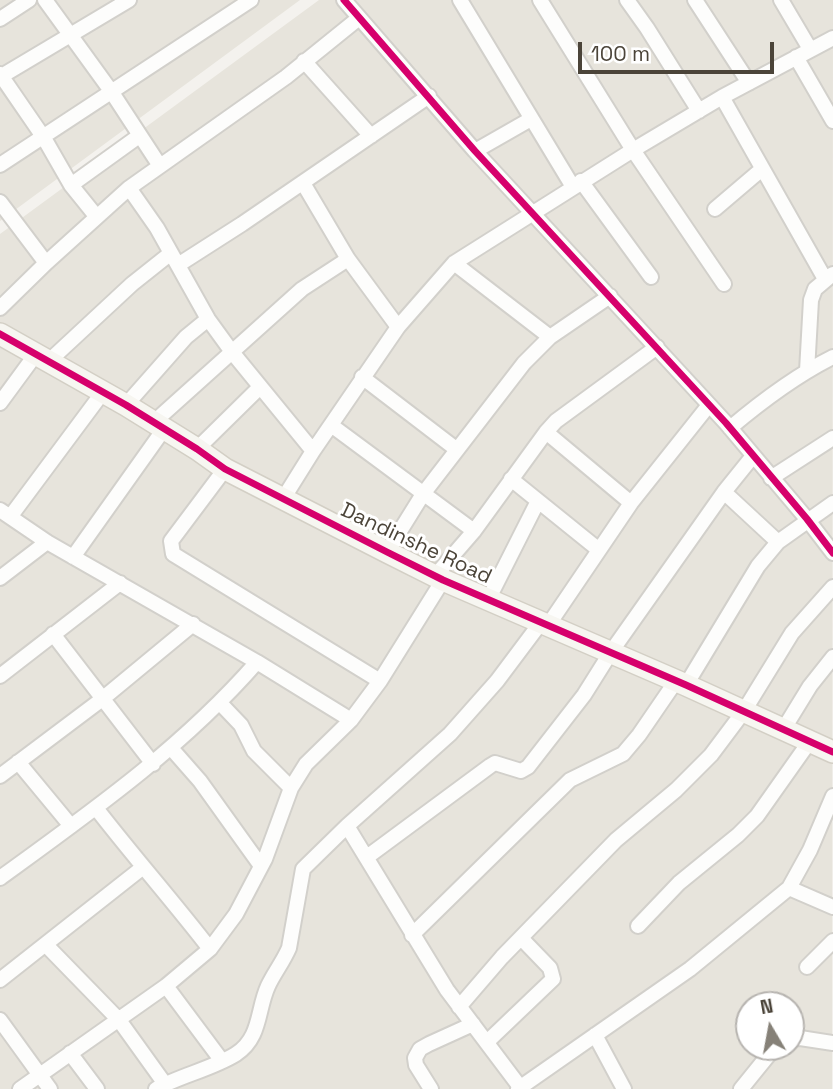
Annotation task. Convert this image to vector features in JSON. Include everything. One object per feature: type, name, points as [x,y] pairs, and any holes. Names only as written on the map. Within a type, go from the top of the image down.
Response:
[{"type":"street","points":[[0,19],[29,0]]},
{"type":"street","points":[[45,0],[111,91],[160,166]]},
{"type":"street","points":[[96,216],[71,185],[44,138],[0,75],[72,36],[129,0]]},
{"type":"street","points":[[0,165],[251,0]]},
{"type":"street","points":[[344,0],[475,151],[730,428],[833,553]]},
{"type":"street","points":[[460,0],[531,119],[577,184],[651,277]]},
{"type":"street","points":[[540,0],[632,149],[724,285]]},
{"type":"street","points":[[627,0],[699,111]]},
{"type":"street","points":[[695,0],[749,83]]},
{"type":"street","points":[[781,0],[810,49]]},
{"type":"street","points":[[3,299],[129,188],[286,77],[359,18]]},
{"type":"street","points":[[283,499],[362,377],[398,327],[454,263],[632,149],[833,37]]},
{"type":"street","points":[[796,57],[833,121]]},
{"type":"street","points":[[304,61],[371,136]]},
{"type":"street","points":[[0,403],[42,358],[132,284],[303,183],[429,96]]},
{"type":"street","points":[[722,97],[762,169],[829,276],[815,289],[811,299],[807,371]]},
{"type":"street","points":[[475,151],[531,119]]},
{"type":"street","points":[[71,185],[139,136]]},
{"type":"street","points":[[715,209],[762,169]]},
{"type":"street","points":[[303,183],[348,259],[398,327]]},
{"type":"street","points":[[129,188],[208,319],[313,451]]},
{"type":"street","points":[[0,202],[46,263]]},
{"type":"street","points":[[73,557],[159,426],[232,352],[302,289],[348,259]]},
{"type":"street","points":[[454,263],[550,337]]},
{"type":"street","points":[[387,552],[423,494],[524,363],[550,337],[610,296]]},
{"type":"street","points":[[125,405],[186,337],[208,319]]},
{"type":"street","name":"Dandinshe Road","points":[[0,334],[125,405],[198,449],[225,469],[387,552],[439,578],[545,622],[833,752]]},
{"type":"street","points":[[20,1089],[166,986],[210,949],[236,914],[261,866],[291,788],[306,764],[351,720],[380,681],[439,578],[511,479],[556,421],[657,347]]},
{"type":"street","points":[[730,428],[766,398],[833,357]]},
{"type":"street","points":[[362,377],[456,449]]},
{"type":"street","points":[[198,449],[260,387]]},
{"type":"street","points":[[103,392],[5,514],[47,542],[193,624],[351,720]]},
{"type":"street","points":[[46,944],[119,1020],[161,1086],[238,1053],[251,1041],[258,1026],[268,985],[289,948],[303,869],[347,825],[450,734],[497,681],[545,622],[632,503],[709,405]]},
{"type":"street","points":[[331,425],[474,531]]},
{"type":"street","points":[[546,432],[632,503]]},
{"type":"street","points":[[771,478],[833,438]]},
{"type":"street","points":[[367,857],[495,763],[524,770],[584,695],[611,652],[724,492],[753,456]]},
{"type":"street","points":[[225,469],[170,541],[173,554],[380,681]]},
{"type":"street","points":[[511,479],[599,550]]},
{"type":"street","points":[[724,492],[778,542]]},
{"type":"street","points":[[489,598],[538,501]]},
{"type":"street","points":[[412,935],[570,780],[623,754],[681,683],[758,566],[778,542],[833,503]]},
{"type":"street","points":[[0,578],[47,542]]},
{"type":"street","points":[[0,676],[120,583]]},
{"type":"street","points":[[459,1007],[521,938],[621,835],[676,790],[711,755],[744,711],[792,633],[833,587]]},
{"type":"street","points":[[0,776],[102,700],[193,624]]},
{"type":"street","points":[[53,634],[153,764]]},
{"type":"street","points":[[783,730],[810,686],[833,657]]},
{"type":"street","points":[[0,878],[153,764],[220,703],[257,662]]},
{"type":"street","points":[[220,703],[241,725],[254,751],[291,788]]},
{"type":"street","points":[[638,926],[679,883],[757,816],[810,741]]},
{"type":"street","points":[[171,748],[200,781],[261,866]]},
{"type":"street","points":[[19,762],[71,826]]},
{"type":"street","points":[[347,825],[412,935],[459,1007],[519,1088],[690,969],[789,888],[810,850],[833,796]]},
{"type":"street","points":[[96,808],[210,949]]},
{"type":"street","points":[[0,981],[142,868]]},
{"type":"street","points":[[789,888],[833,907]]},
{"type":"street","points":[[487,1042],[553,979],[550,968],[521,938]]},
{"type":"street","points":[[807,967],[833,941]]},
{"type":"street","points":[[166,986],[222,1061]]},
{"type":"street","points":[[0,1020],[50,1089]]},
{"type":"street","points":[[431,1089],[416,1065],[415,1058],[420,1049],[473,1024]]},
{"type":"street","points":[[595,1035],[624,1089]]},
{"type":"street","points":[[805,1039],[833,1043]]},
{"type":"street","points":[[70,1052],[97,1089]]},
{"type":"street","points":[[741,1089],[764,1061]]},
{"type":"shaded area","points":[[0,0],[300,0],[0,221]]},
{"type":"shaded area","points":[[319,0],[833,0],[832,1089],[0,1089],[0,234]]},
{"type":"cycle path","points":[[344,0],[475,151],[726,423],[833,553]]},
{"type":"cycle path","points":[[0,334],[126,405],[225,469],[387,552],[443,580],[833,752]]}]
